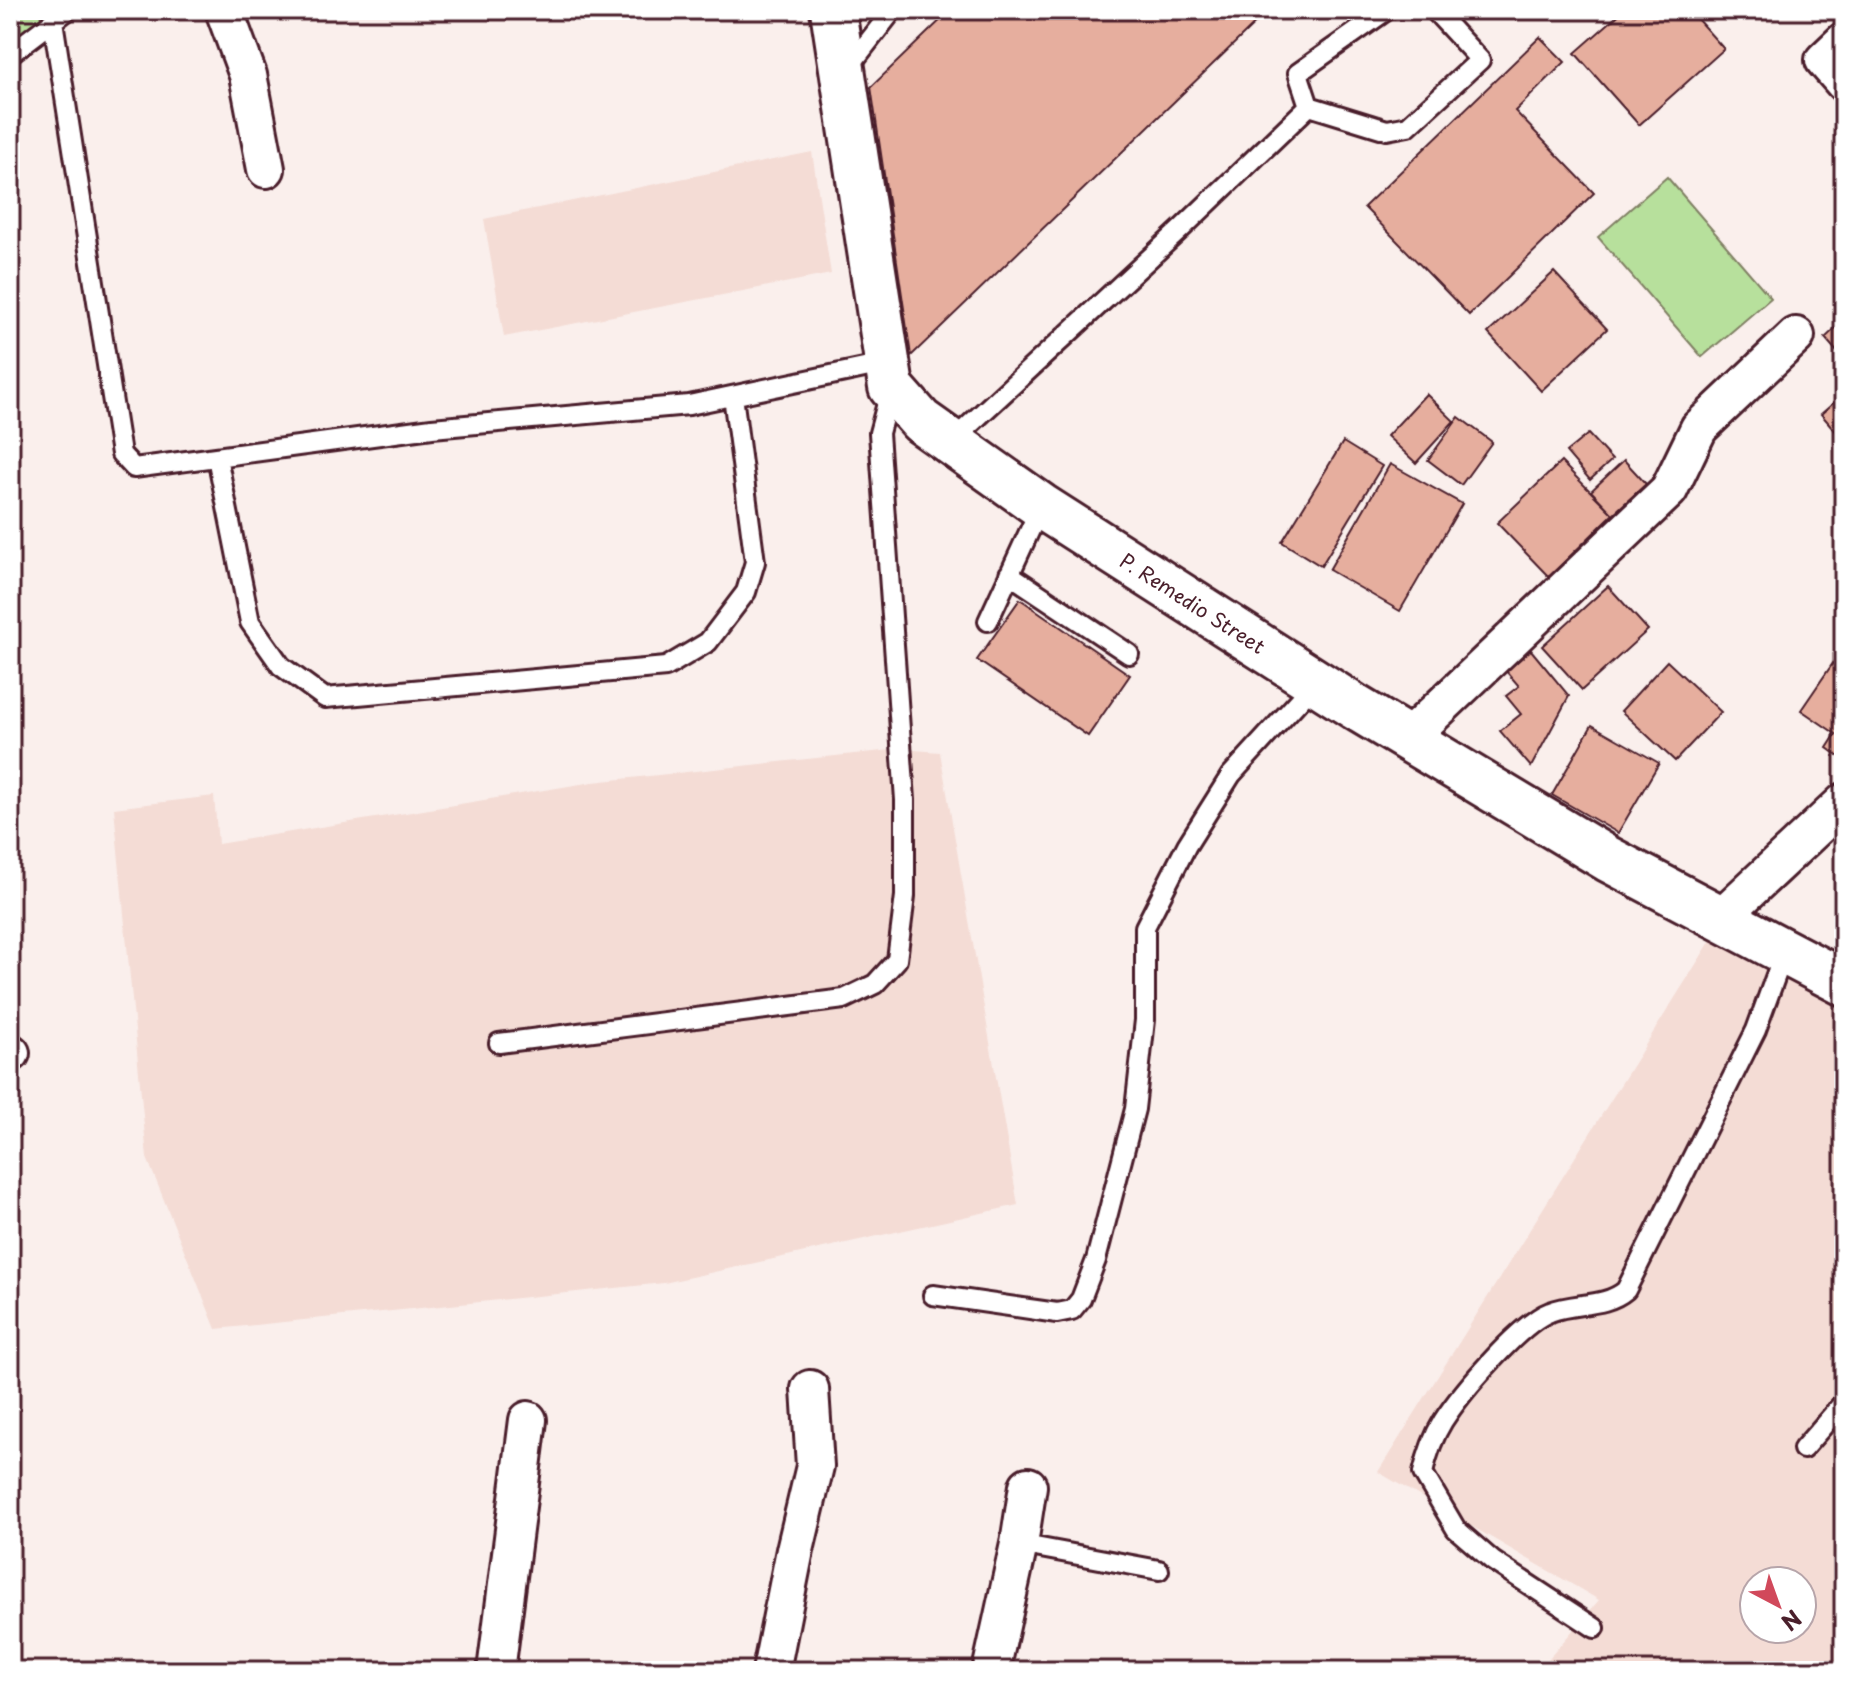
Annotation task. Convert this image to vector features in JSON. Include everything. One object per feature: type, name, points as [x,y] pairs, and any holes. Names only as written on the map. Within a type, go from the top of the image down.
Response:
[{"type":"street","points":[[224,10],[248,75],[266,169]]},
{"type":"street","points":[[833,10],[889,375]]},
{"type":"street","points":[[1844,41],[1824,60],[1844,83]]},
{"type":"street","points":[[1408,738],[1669,490],[1699,428],[1796,336]]},
{"type":"street","name":"P. Remedio Street","points":[[889,375],[921,421],[1041,506],[1408,738],[1608,859],[1844,983]]},
{"type":"street","points":[[1720,918],[1844,802]]},
{"type":"street","points":[[771,1671],[815,1466],[810,1389]]},
{"type":"street","points":[[496,1671],[528,1420]]},
{"type":"street","points":[[991,1671],[1019,1544],[1028,1486]]},
{"type":"lane","points":[[843,74],[893,10]]},
{"type":"lane","points":[[1309,106],[1298,73],[1387,10]]},
{"type":"lane","points":[[1309,106],[1387,130],[1408,126],[1480,60],[1434,10]]},
{"type":"lane","points":[[10,54],[61,16],[121,454],[134,468],[432,428],[689,405],[889,375],[879,433],[905,800],[905,896],[897,960],[875,984],[844,999],[499,1043]]},
{"type":"lane","points":[[952,441],[1309,106]]},
{"type":"lane","points":[[217,457],[250,622],[281,666],[325,698],[666,667],[708,642],[746,592],[755,562],[733,396]]},
{"type":"lane","points":[[988,621],[1041,506]]},
{"type":"lane","points":[[1009,574],[1129,654]]},
{"type":"lane","points":[[933,1295],[1057,1313],[1072,1310],[1081,1299],[1096,1260],[1135,1109],[1145,1020],[1145,927],[1187,845],[1231,775],[1317,681]]},
{"type":"lane","points":[[1595,1628],[1493,1561],[1456,1529],[1423,1473],[1429,1449],[1443,1420],[1505,1345],[1527,1325],[1548,1312],[1612,1300],[1626,1290],[1756,1030],[1784,953]]},
{"type":"lane","points":[[1803,1449],[1844,1402]]},
{"type":"lane","points":[[1019,1544],[1159,1570]]},
{"type":"shaded area","points":[[812,152],[831,274],[504,337],[484,219]]},
{"type":"shaded area","points":[[901,749],[940,752],[1018,1205],[664,1283],[216,1329],[147,1158],[114,808],[214,796],[218,844],[593,782]]},
{"type":"shaded area","points":[[1713,937],[1844,1007],[1844,1671],[1538,1671],[1599,1600],[1378,1472]]},
{"type":"green space","points":[[10,10],[56,10],[10,43]]},
{"type":"green space","points":[[1667,177],[1771,298],[1702,357],[1598,237]]},
{"type":"building","points":[[951,10],[1269,10],[911,356],[871,87]]},
{"type":"building","points":[[1624,10],[1689,10],[1724,49],[1639,125],[1575,53]]},
{"type":"building","points":[[1540,37],[1565,62],[1515,111],[1594,193],[1469,315],[1364,207]]},
{"type":"building","points":[[1554,272],[1607,329],[1541,391],[1488,333]]},
{"type":"building","points":[[1844,320],[1844,360],[1825,338]]},
{"type":"building","points":[[1426,394],[1454,421],[1416,463],[1387,436]]},
{"type":"building","points":[[1844,394],[1844,441],[1821,414]]},
{"type":"building","points":[[1459,417],[1492,442],[1461,485],[1428,460]]},
{"type":"building","points":[[1588,434],[1612,460],[1590,480],[1566,452]]},
{"type":"building","points":[[1343,442],[1382,466],[1321,566],[1282,542]]},
{"type":"building","points":[[1624,460],[1646,484],[1613,514],[1591,491]]},
{"type":"building","points":[[1561,462],[1613,514],[1549,577],[1497,523]]},
{"type":"building","points":[[1390,464],[1462,504],[1400,611],[1329,570]]},
{"type":"building","points":[[1608,586],[1648,630],[1582,690],[1542,646]]},
{"type":"building","points":[[1020,599],[1130,675],[1088,736],[977,660]]},
{"type":"building","points":[[1844,647],[1844,760],[1827,748],[1836,734],[1801,710]]},
{"type":"building","points":[[1531,650],[1569,696],[1531,767],[1500,731],[1521,714],[1506,696],[1519,686],[1506,671]]},
{"type":"building","points":[[1667,661],[1721,712],[1675,761],[1621,711]]},
{"type":"building","points":[[1592,725],[1659,763],[1618,833],[1552,795]]}]
